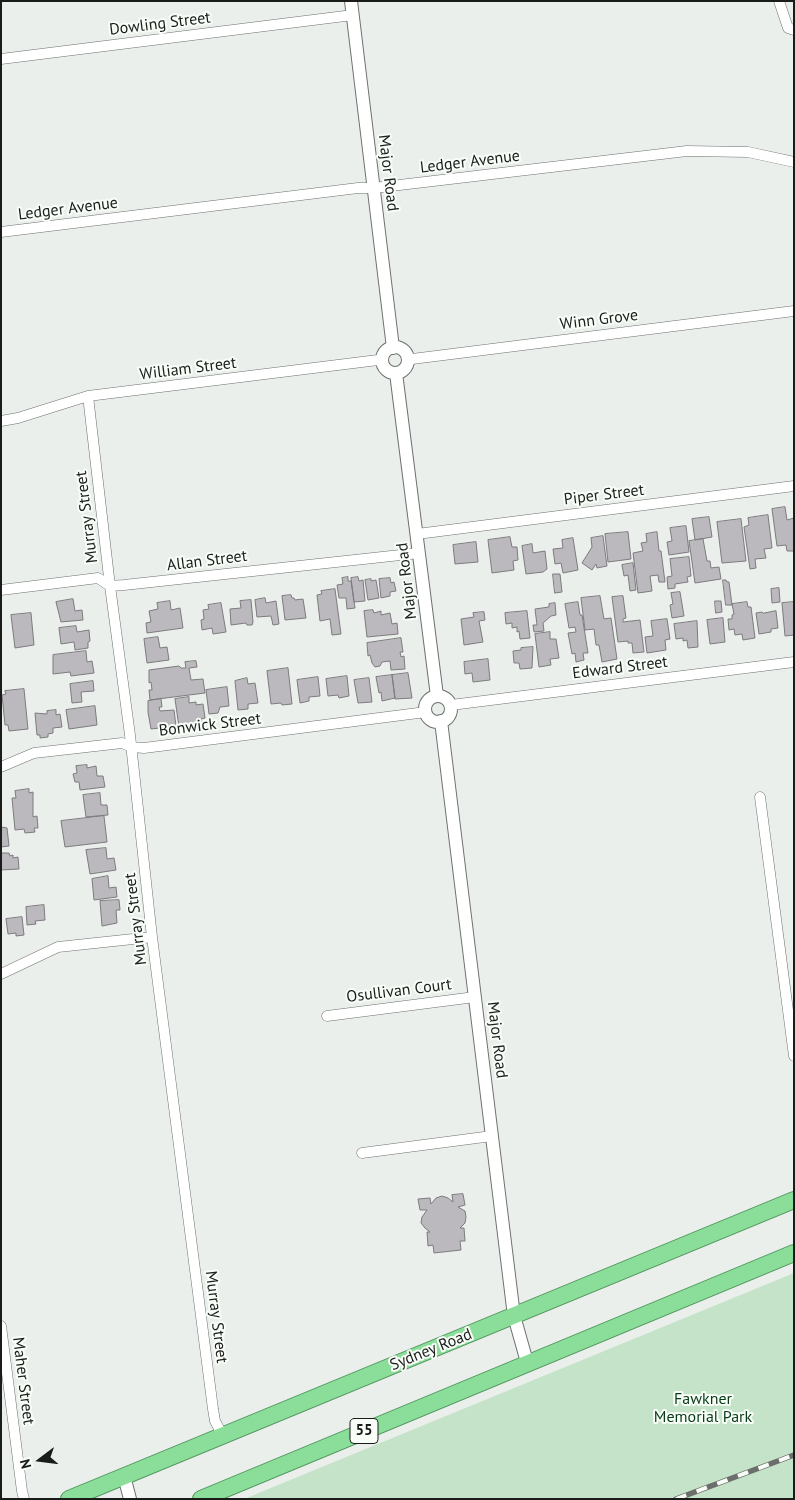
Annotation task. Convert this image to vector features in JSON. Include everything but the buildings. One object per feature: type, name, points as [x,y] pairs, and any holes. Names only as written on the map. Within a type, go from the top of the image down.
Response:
[{"type":"highway","name":"Sydney Road","points":[[69,1499],[794,1200]]},
{"type":"highway","name":"55","points":[[201,1499],[527,1362],[794,1253]]},
{"type":"street","name":"Major Road","points":[[351,1],[393,348]]},
{"type":"street","points":[[778,1],[788,28],[794,30]]},
{"type":"street","name":"Dowling Street","points":[[1,59],[353,15]]},
{"type":"street","name":"Ledger Avenue","points":[[1,232],[358,188],[374,188],[687,151],[748,152],[794,162]]},
{"type":"street","name":"Winn Grove","points":[[407,361],[794,311]]},
{"type":"street","points":[[393,348],[404,352],[407,361],[406,368],[396,373],[386,370],[382,361],[384,353],[393,348]]},
{"type":"street","name":"William Street","points":[[1,421],[18,418],[88,396],[382,361]]},
{"type":"street","name":"Major Road","points":[[396,373],[437,696]]},
{"type":"street","name":"Murray Street","points":[[88,396],[110,586],[132,747],[152,937],[212,1409],[223,1436]]},
{"type":"street","name":"Piper Street","points":[[417,534],[794,486]]},
{"type":"street","name":"Allan Street","points":[[1,590],[98,578],[110,586],[134,584],[419,553]]},
{"type":"street","name":"Edward Street","points":[[451,706],[794,662]]},
{"type":"street","points":[[437,696],[444,697],[451,706],[448,717],[441,721],[434,720],[426,712],[428,702],[437,696]]},
{"type":"street","name":"Bonwick Street","points":[[1,767],[34,753],[122,743],[132,747],[144,748],[426,712]]},
{"type":"street","name":"Major Road","points":[[441,721],[514,1316],[527,1362]]},
{"type":"street","points":[[760,797],[794,1056]]},
{"type":"street","points":[[1,974],[58,947],[152,937]]},
{"type":"street","name":"Osullivan Court","points":[[327,1016],[475,997]]},
{"type":"street","points":[[362,1153],[492,1136]]},
{"type":"street","name":"Maher Street","points":[[1,1326],[24,1499]]},
{"type":"street","points":[[124,1476],[130,1499]]},
{"type":"green space","name":"Fawkner Memorial Park","points":[[794,1273],[794,1499],[244,1499]]},
{"type":"railway","points":[[676,1499],[794,1455]]}]
